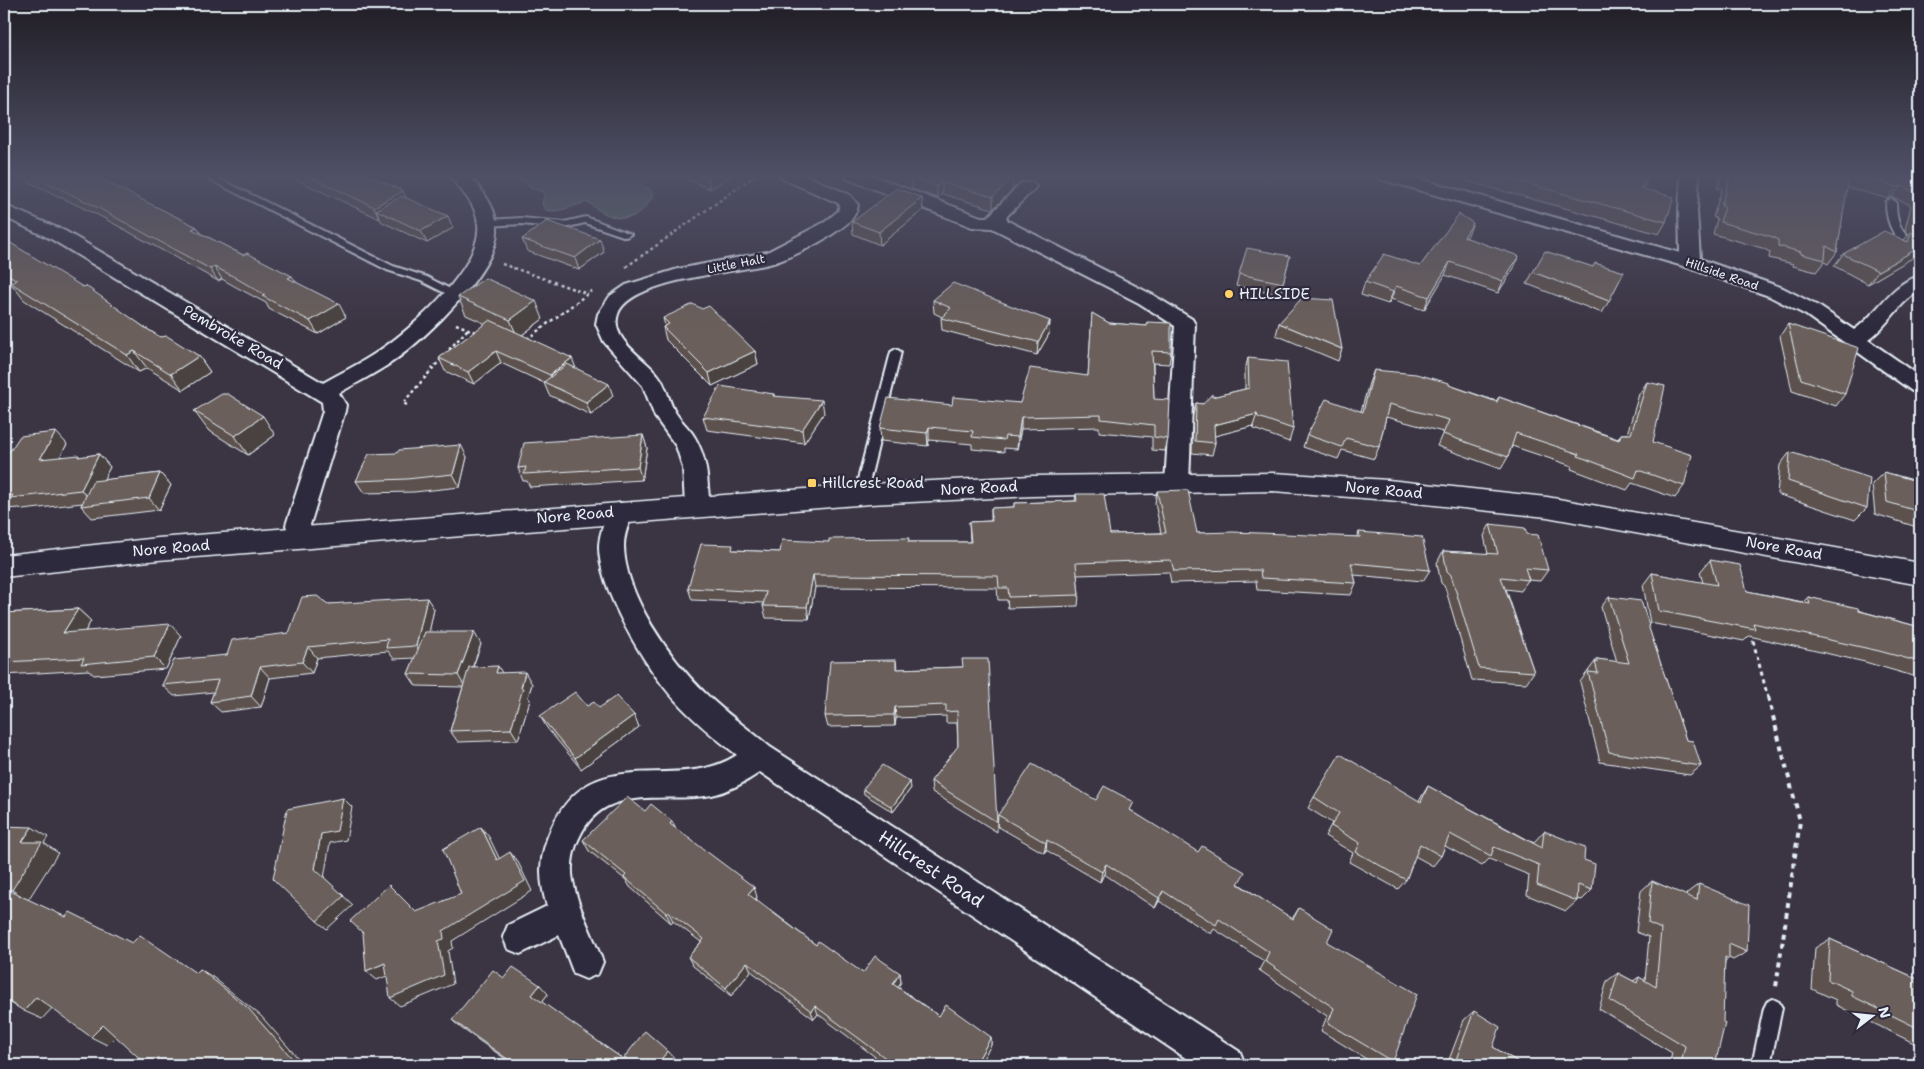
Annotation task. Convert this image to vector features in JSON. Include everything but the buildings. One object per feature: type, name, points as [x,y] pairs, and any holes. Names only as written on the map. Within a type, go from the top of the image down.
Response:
[{"type":"street","name":"Pembroke Road","points":[[36,225],[58,235],[324,392]]},
{"type":"street","points":[[300,538],[298,525],[334,411],[333,400],[324,392],[396,349],[433,314],[470,274],[481,255],[488,236],[488,225]]},
{"type":"street","name":"Little Halt","points":[[697,506],[695,471],[688,446],[664,414],[652,381],[609,334],[606,320],[609,312],[622,296],[654,282],[675,275],[763,260],[786,252],[830,225]]},
{"type":"street","points":[[1000,225],[1005,229],[1146,299],[1185,324],[1178,483]]},
{"type":"street","name":"Hillside Road","points":[[1560,225],[1690,262],[1790,298],[1855,339],[1920,386]]},
{"type":"street","points":[[1689,225],[1690,262]]},
{"type":"street","points":[[1855,339],[1871,330],[1902,292],[1920,282]]},
{"type":"street","name":"Nore Road","points":[[4,566],[158,549],[697,506],[860,495],[1032,486],[1273,482],[1379,489],[1533,506],[1920,574]]},
{"type":"street","name":"Hillcrest Road","points":[[621,512],[614,530],[612,552],[631,610],[654,652],[695,702],[760,756],[1227,1065]]},
{"type":"street","points":[[586,962],[556,879],[557,860],[567,826],[582,805],[602,792],[624,786],[685,785],[715,781],[733,774],[760,756]]},
{"type":"street","points":[[520,937],[568,913]]},
{"type":"lane","points":[[304,225],[390,268],[424,279],[453,293]]},
{"type":"lane","points":[[600,225],[626,234]]},
{"type":"lane","points":[[1893,225],[1898,236],[1920,249]]},
{"type":"lane","points":[[860,495],[896,352]]},
{"type":"lane","points":[[1761,1065],[1773,1008]]},
{"type":"path","points":[[619,272],[686,225]]},
{"type":"path","points":[[481,255],[536,277],[587,294]]},
{"type":"path","points":[[525,341],[595,288]]},
{"type":"path","points":[[433,314],[485,336]]},
{"type":"path","points":[[407,405],[403,402],[468,328]]},
{"type":"path","points":[[1749,623],[1800,821],[1773,1008]]},
{"type":"place","name":"HILLSIDE","points":[[1229,294]]},
{"type":"place","name":"Hillcrest Road","points":[[812,483]]}]
